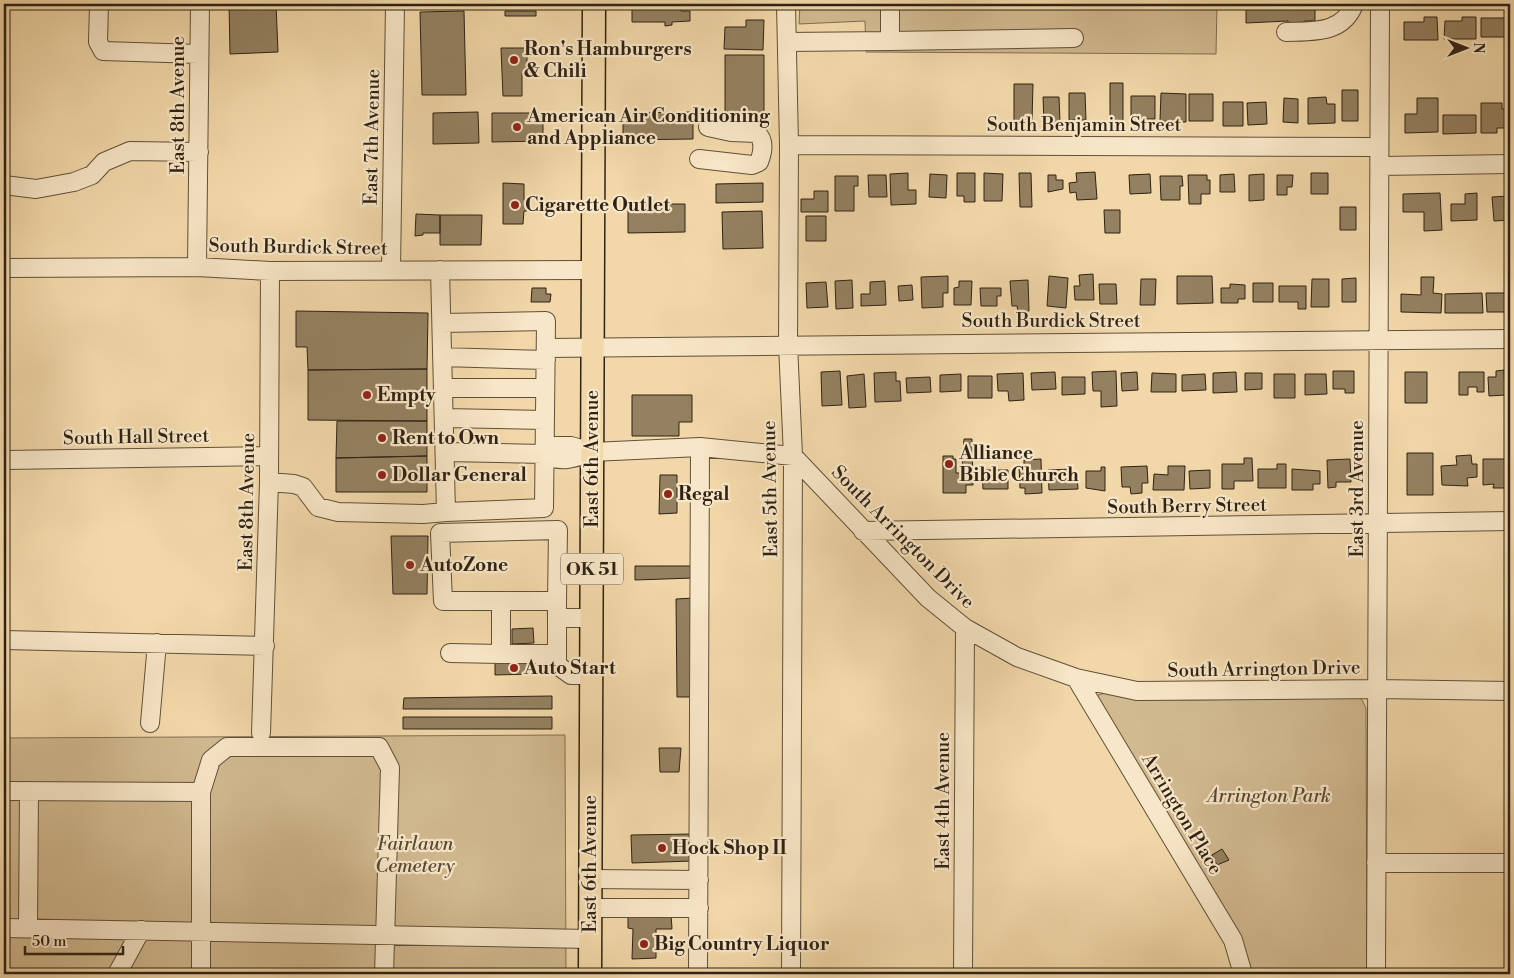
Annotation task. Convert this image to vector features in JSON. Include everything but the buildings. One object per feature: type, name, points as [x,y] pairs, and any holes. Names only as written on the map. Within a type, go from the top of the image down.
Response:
[{"type":"main road","name":"East 6th Avenue","points":[[590,974],[594,4]]},
{"type":"street","points":[[99,4],[98,42],[103,51],[200,54]]},
{"type":"street","name":"East 8th Avenue","points":[[197,267],[200,4]]},
{"type":"street","name":"East 7th Avenue","points":[[391,270],[395,4]]},
{"type":"street","name":"East 5th Avenue","points":[[786,4],[789,145],[788,344],[792,456],[791,974]]},
{"type":"street","points":[[890,4],[890,41]]},
{"type":"street","points":[[1286,32],[1323,31],[1341,24],[1350,14],[1354,4]]},
{"type":"street","name":"East 3rd Avenue","points":[[1376,974],[1380,4]]},
{"type":"street","points":[[787,42],[1074,38]]},
{"type":"street","points":[[699,159],[752,165],[759,162],[763,153],[762,137],[757,133],[730,132],[708,126]]},
{"type":"street","name":"South Benjamin Street","points":[[789,145],[1379,147]]},
{"type":"street","points":[[4,184],[36,189],[74,182],[92,175],[110,159],[130,151],[199,152]]},
{"type":"street","points":[[1380,166],[1510,164]]},
{"type":"street","name":"South Burdick Street","points":[[4,268],[197,267],[270,271],[592,270]]},
{"type":"street","points":[[440,270],[446,512]]},
{"type":"street","name":"East 8th Avenue","points":[[261,734],[269,482],[270,271]]},
{"type":"street","points":[[442,323],[546,321],[544,508],[558,530],[557,665],[571,674],[591,675]]},
{"type":"street","name":"South Burdick Street","points":[[442,356],[546,354],[592,348],[788,344],[1510,339]]},
{"type":"street","points":[[443,388],[545,388]]},
{"type":"street","points":[[444,418],[545,420]]},
{"type":"street","points":[[698,974],[700,447]]},
{"type":"street","points":[[445,452],[544,454],[554,460],[571,459],[592,452],[700,447],[792,456]]},
{"type":"street","name":"South Hall Street","points":[[4,460],[269,456]]},
{"type":"street","name":"South Arrington Drive","points":[[792,456],[928,598],[965,628],[1017,657],[1076,678],[1137,691],[1377,689],[1510,691]]},
{"type":"street","points":[[269,482],[294,484],[303,487],[318,507],[338,512],[423,514],[544,508]]},
{"type":"street","name":"South Berry Street","points":[[863,531],[1510,522]]},
{"type":"street","points":[[558,530],[440,533],[443,601],[501,601],[557,609],[591,618]]},
{"type":"street","points":[[501,601],[501,654]]},
{"type":"street","name":"East 4th Avenue","points":[[962,974],[965,628]]},
{"type":"street","points":[[4,640],[264,646]]},
{"type":"street","points":[[150,723],[157,643]]},
{"type":"street","points":[[450,653],[556,654]]},
{"type":"street","name":"Arrington Place","points":[[1076,678],[1233,940],[1243,974]]},
{"type":"street","points":[[201,974],[201,792],[211,760],[228,747],[379,747],[390,768],[384,974]]},
{"type":"street","points":[[4,791],[201,792]]},
{"type":"street","points":[[28,928],[29,791]]},
{"type":"street","points":[[1376,862],[1510,863]]},
{"type":"street","points":[[590,879],[699,880]]},
{"type":"street","points":[[590,908],[699,908]]},
{"type":"street","points":[[4,928],[590,939]]},
{"type":"street","points":[[117,974],[141,930]]},
{"type":"green space","points":[[800,4],[1217,4],[1216,54],[866,52],[865,21],[799,24]]},
{"type":"green space","name":"Arrington Park","points":[[1105,693],[1121,697],[1187,700],[1361,698],[1366,708],[1367,974],[1250,974],[1096,700],[1098,695]]},
{"type":"green space","name":"Fairlawn Cemetery","points":[[565,735],[566,974],[4,974],[4,738]]},
{"type":"place","name":"Ron's Hamburgers & Chili","points":[[514,60]]},
{"type":"place","name":"American Air Conditioning and Appliance","points":[[517,127]]},
{"type":"place","name":"Cigarette Outlet","points":[[515,205]]},
{"type":"place","name":"Empty","points":[[367,395]]},
{"type":"place","name":"Rent to Own","points":[[382,438]]},
{"type":"place","name":"Alliance Bible Church","points":[[949,464]]},
{"type":"place","name":"Dollar General","points":[[382,475]]},
{"type":"place","name":"Regal","points":[[668,494]]},
{"type":"place","name":"AutoZone","points":[[410,565]]},
{"type":"place","name":"Auto Start","points":[[514,668]]},
{"type":"place","name":"Hock Shop II","points":[[662,848]]},
{"type":"place","name":"Big Country Liquor","points":[[644,944]]}]
